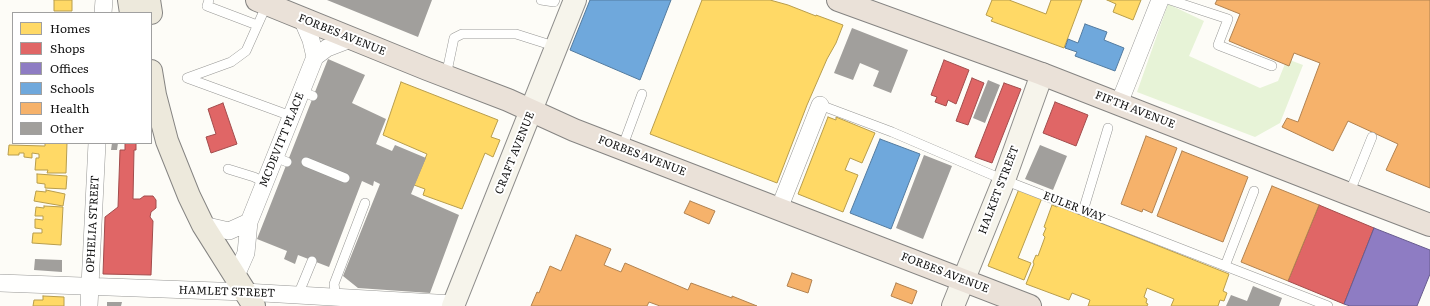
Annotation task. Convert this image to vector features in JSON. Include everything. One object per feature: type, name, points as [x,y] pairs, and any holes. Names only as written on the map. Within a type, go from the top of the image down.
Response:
[{"type":"highway","name":"FIFTH AVENUE","points":[[838,0],[1042,74],[1430,225]]},
{"type":"highway","name":"FORBES AVENUE","points":[[262,2],[532,110],[574,130],[1030,306]]},
{"type":"main road","points":[[129,0],[131,12]]},
{"type":"main road","points":[[149,0],[151,12]]},
{"type":"main road","points":[[152,75],[159,113],[167,141],[189,196],[203,225],[245,292]]},
{"type":"street","points":[[103,12],[104,0]]},
{"type":"street","points":[[1120,104],[1160,0]]},
{"type":"street","name":"CRAFT AVENUE","points":[[454,305],[557,47],[567,1]]},
{"type":"street","points":[[302,18],[311,40],[315,57],[327,48],[353,38]]},
{"type":"street","name":"MCDEVITT PLACE","points":[[245,292],[248,222],[264,182],[281,160],[291,116],[307,93],[315,57]]},
{"type":"street","name":"HALKET STREET","points":[[953,306],[1004,180],[1042,74]]},
{"type":"street","points":[[779,209],[820,105]]},
{"type":"street","name":"OPHELIA STREET","points":[[89,306],[97,144]]},
{"type":"street","points":[[203,225],[229,231],[248,222]]},
{"type":"street","name":"HAMLET STREET","points":[[0,283],[245,292],[454,305]]},
{"type":"lane","points":[[209,0],[207,6],[257,25]]},
{"type":"lane","points":[[541,0],[554,2],[567,1]]},
{"type":"lane","points":[[1170,0],[1228,19],[1218,45],[1272,66]]},
{"type":"lane","points":[[262,2],[257,25],[246,51],[222,66],[187,78],[291,116]]},
{"type":"lane","points":[[446,76],[454,38],[462,34],[516,34],[557,47]]},
{"type":"lane","points":[[622,148],[642,94]]},
{"type":"lane","name":"EULER WAY","points":[[820,105],[892,132],[1004,180],[1328,306]]},
{"type":"lane","points":[[1083,211],[1108,128]]},
{"type":"lane","points":[[1349,194],[1372,137]]},
{"type":"lane","points":[[306,162],[345,178]]},
{"type":"lane","points":[[228,169],[254,177],[264,182]]},
{"type":"lane","points":[[1225,266],[1254,191]]},
{"type":"lane","points":[[336,297],[334,284],[366,202]]},
{"type":"lane","points":[[298,295],[312,261]]},
{"type":"green space","points":[[1168,4],[1204,21],[1189,56],[1260,88],[1278,81],[1287,59],[1303,65],[1280,123],[1255,137],[1137,92]]},
{"type":"building: Homes","points":[[54,0],[72,0],[72,11],[54,11]]},
{"type":"building: Homes","points":[[702,0],[770,0],[843,25],[807,105],[777,183],[650,134]]},
{"type":"building: Homes","points":[[992,0],[1009,0],[1046,14],[1051,0],[1082,0],[1064,48],[991,21],[993,18],[986,15]]},
{"type":"building: Homes","points":[[1107,0],[1141,0],[1133,20],[1113,12],[1116,4]]},
{"type":"building: Homes","points":[[401,82],[498,120],[491,137],[500,140],[493,157],[485,153],[462,209],[423,195],[425,189],[414,185],[427,154],[383,135]]},
{"type":"building: Homes","points":[[828,117],[836,120],[836,117],[875,133],[862,163],[850,158],[845,170],[858,175],[843,212],[798,194]]},
{"type":"building: Homes","points":[[45,144],[67,144],[66,173],[47,173],[48,170],[35,170],[36,158],[39,158],[39,154],[32,153],[32,158],[24,157],[24,153],[19,153],[19,155],[8,155],[9,145],[45,146]]},
{"type":"building: Homes","points":[[37,174],[67,176],[66,189],[45,188],[45,184],[37,183]]},
{"type":"building: Homes","points":[[1019,189],[1042,198],[1018,258],[1031,263],[1024,280],[988,266]]},
{"type":"building: Homes","points":[[46,190],[65,194],[63,206],[34,201],[36,191],[46,192]]},
{"type":"building: Homes","points":[[1052,205],[1058,206],[1229,274],[1223,291],[1227,293],[1224,301],[1220,300],[1218,306],[1171,306],[1174,299],[1147,288],[1144,297],[1147,299],[1147,306],[1088,306],[1090,300],[1072,293],[1069,300],[1026,284],[1034,264],[1033,262],[1036,255],[1038,256],[1045,237],[1043,235],[1046,228],[1044,227]]},
{"type":"building: Homes","points":[[44,206],[63,207],[61,245],[32,243],[33,233],[42,233],[42,229],[35,228],[35,219],[43,220],[43,216],[35,216],[36,207],[44,208]]},
{"type":"building: Homes","points":[[43,296],[64,297],[64,306],[33,306],[34,300],[43,300]]},
{"type":"building: Shops","points":[[944,60],[969,70],[956,104],[948,100],[946,106],[935,102],[937,97],[931,95]]},
{"type":"building: Shops","points":[[972,78],[984,83],[968,125],[956,121]]},
{"type":"building: Shops","points":[[1004,83],[1021,89],[992,163],[975,157]]},
{"type":"building: Shops","points":[[1055,102],[1088,115],[1076,146],[1043,133]]},
{"type":"building: Shops","points":[[223,103],[237,144],[211,153],[206,137],[216,134],[208,109]]},
{"type":"building: Shops","points":[[125,144],[136,144],[136,150],[134,150],[133,199],[140,199],[144,196],[153,196],[156,200],[156,208],[151,212],[150,217],[153,221],[151,275],[103,274],[105,217],[118,207],[120,150],[125,150]]},
{"type":"building: Shops","points":[[1319,205],[1374,228],[1344,304],[1288,281]]},
{"type":"building: Offices","points":[[1374,228],[1430,250],[1430,274],[1417,306],[1350,306],[1344,304]]},
{"type":"building: Schools","points":[[590,0],[671,0],[640,80],[570,50]]},
{"type":"building: Schools","points":[[1085,24],[1107,32],[1104,40],[1124,48],[1115,71],[1075,56],[1077,52],[1065,48],[1068,39],[1078,43]]},
{"type":"building: Schools","points":[[880,139],[920,154],[891,229],[850,213]]},
{"type":"building: Health","points":[[1217,0],[1430,0],[1430,188],[1386,170],[1398,144],[1348,121],[1333,151],[1282,127],[1287,118],[1298,122],[1320,63],[1294,53],[1289,66],[1229,41],[1240,14],[1215,4]]},
{"type":"building: Health","points":[[1146,136],[1177,148],[1152,213],[1143,209],[1142,212],[1121,204]]},
{"type":"building: Health","points":[[1182,151],[1248,177],[1223,242],[1157,216]]},
{"type":"building: Health","points":[[1272,186],[1319,205],[1288,281],[1241,262]]},
{"type":"building: Health","points":[[690,201],[715,211],[709,224],[684,213]]},
{"type":"building: Health","points":[[576,235],[611,249],[604,265],[621,272],[625,263],[688,290],[691,283],[732,298],[732,296],[757,306],[660,306],[649,302],[647,306],[531,306],[537,292],[539,293],[550,266],[561,271]]},
{"type":"building: Health","points":[[792,273],[812,280],[808,293],[787,286]]},
{"type":"building: Health","points":[[896,283],[917,291],[912,304],[891,296]]},
{"type":"building: Other","points":[[327,0],[432,0],[418,37]]},
{"type":"building: Other","points":[[852,28],[908,50],[891,93],[873,86],[879,71],[860,63],[853,80],[834,73]]},
{"type":"building: Other","points":[[328,59],[365,75],[352,103],[386,119],[376,144],[392,151],[395,145],[426,158],[411,194],[459,215],[430,293],[358,288],[343,276],[380,184],[374,181],[373,186],[362,181],[329,267],[298,255],[295,264],[284,259],[287,251],[257,239]]},
{"type":"building: Other","points":[[988,80],[1000,85],[985,123],[973,118]]},
{"type":"building: Other","points":[[112,144],[118,144],[117,150],[111,150]]},
{"type":"building: Other","points":[[1040,145],[1067,156],[1053,190],[1025,179]]},
{"type":"building: Other","points":[[924,155],[952,166],[923,239],[896,228]]},
{"type":"building: Other","points":[[35,259],[62,260],[62,272],[34,270]]},
{"type":"building: Other","points":[[1253,286],[1282,298],[1279,306],[1226,306],[1231,295],[1247,301]]},
{"type":"building: Other","points":[[107,302],[122,302],[121,306],[107,306]]}]
